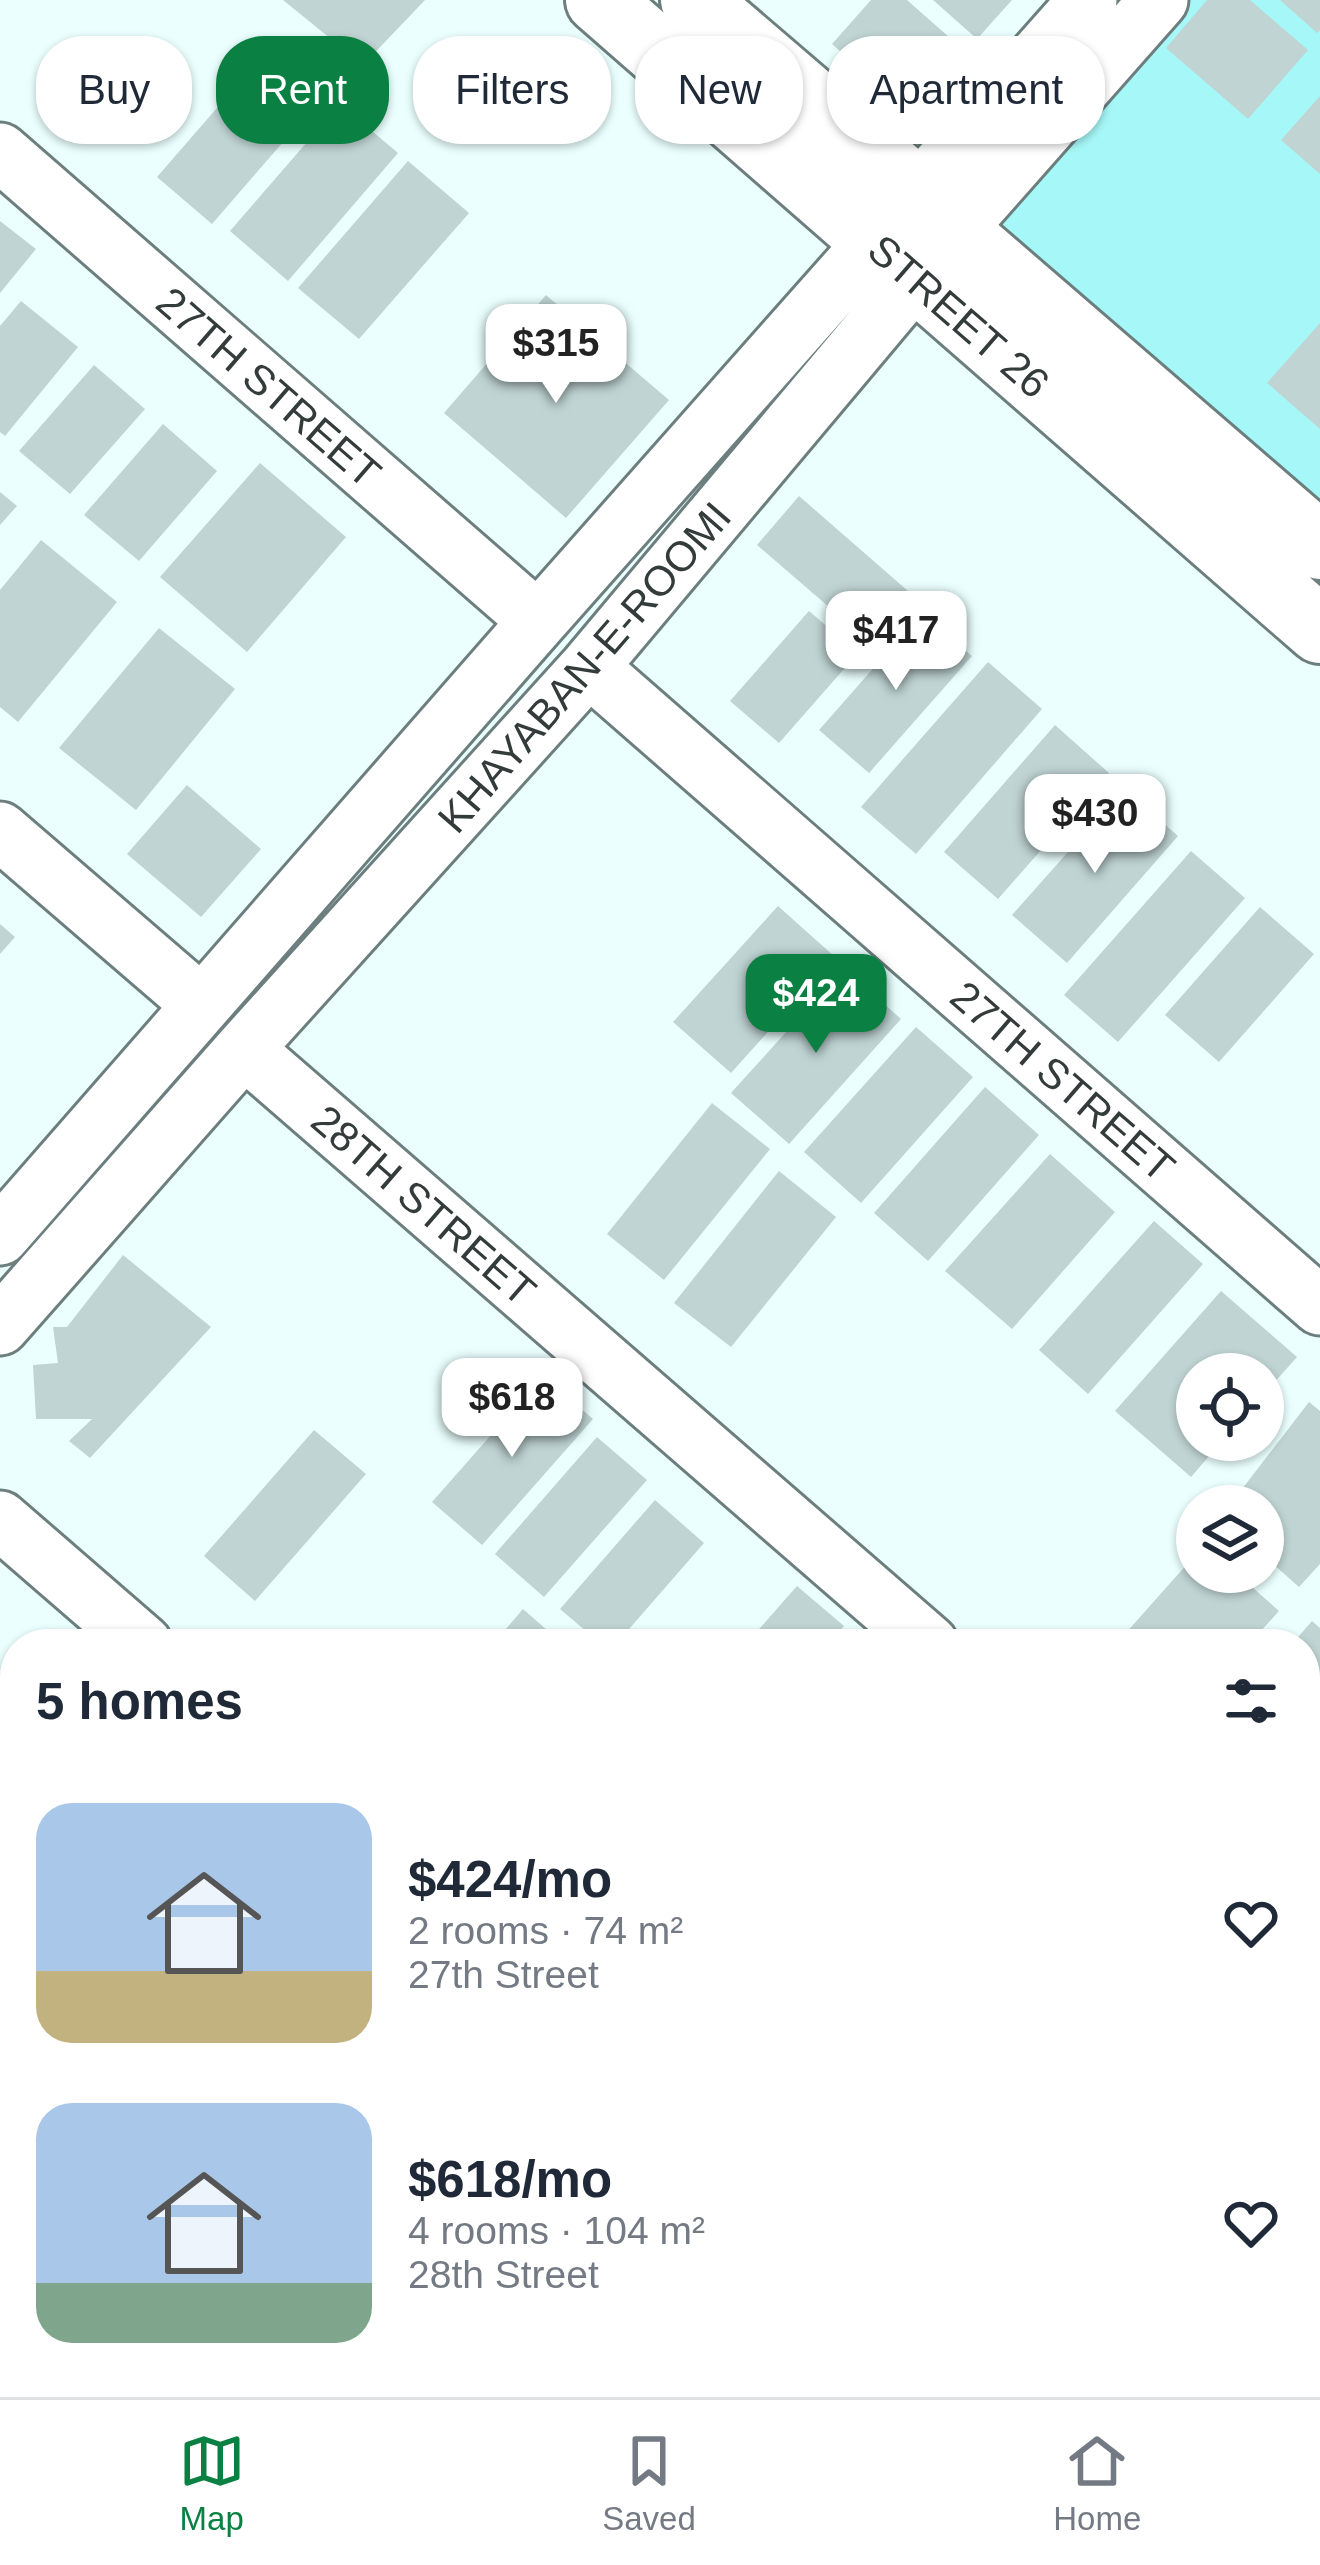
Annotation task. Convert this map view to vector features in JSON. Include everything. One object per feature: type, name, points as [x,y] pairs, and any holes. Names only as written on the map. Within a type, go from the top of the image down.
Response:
[{"type":"main road","name":"STREET 26","points":[[599,0],[1320,547]]},
{"type":"main road","name":"STREET 26","points":[[694,0],[916,236],[1320,630]]},
{"type":"street","name":"KHAYABAN-E-ROOMI","points":[[0,1326],[590,667],[1088,0]]},
{"type":"street","name":"KHAYABAN-E-ROOMI","points":[[3,1233],[538,621],[916,236],[1159,0]]},
{"type":"street","name":"27TH STREET","points":[[0,152],[538,621]]},
{"type":"street","name":"27TH STREET","points":[[590,667],[1320,1306]]},
{"type":"street","points":[[0,831],[202,1005]]},
{"type":"street","name":"28TH STREET","points":[[244,1049],[912,1629]]},
{"type":"street","points":[[62,1165],[60,1184],[70,1201],[87,1209],[106,1205]]},
{"type":"street","points":[[3,1233],[27,1224],[47,1233],[53,1240],[56,1262]]},
{"type":"street","points":[[0,1520],[126,1629]]},
{"type":"shaded area","points":[[1185,0],[1320,0],[1320,503],[976,226],[1052,144],[1105,144],[1105,87]]},
{"type":"building","points":[[283,0],[425,0],[389,38],[327,36]]},
{"type":"building","points":[[871,0],[907,0],[948,36],[839,36]]},
{"type":"building","points":[[933,0],[1012,0],[980,36],[974,36]]},
{"type":"building","points":[[1207,0],[1250,0],[1308,50],[1248,119],[1166,48]]},
{"type":"building","points":[[1280,0],[1320,0],[1320,30],[1317,33]]},
{"type":"building","points":[[1320,96],[1320,174],[1281,140]]},
{"type":"building","points":[[216,109],[216,144],[281,144],[212,224],[157,177],[186,144],[192,144],[192,137]]},
{"type":"building","points":[[305,144],[387,144],[398,153],[288,281],[230,231]]},
{"type":"building","points":[[408,161],[469,213],[359,339],[298,288]]},
{"type":"building","points":[[0,221],[36,249],[0,293]]},
{"type":"building","points":[[546,295],[669,400],[566,518],[444,413]]},
{"type":"building","points":[[21,301],[78,347],[5,436],[0,432],[0,326]]},
{"type":"building","points":[[1320,323],[1320,429],[1267,383]]},
{"type":"building","points":[[94,365],[145,409],[70,494],[19,451]]},
{"type":"building","points":[[163,424],[217,471],[139,561],[84,515]]},
{"type":"building","points":[[260,463],[346,537],[247,652],[160,577]]},
{"type":"building","points":[[0,492],[17,506],[0,525]]},
{"type":"building","points":[[799,496],[908,591],[866,639],[757,545]]},
{"type":"building","points":[[41,540],[117,602],[18,722],[0,707],[0,590]]},
{"type":"building","points":[[809,611],[858,653],[779,743],[730,701]]},
{"type":"building","points":[[922,613],[972,656],[869,773],[819,730]]},
{"type":"building","points":[[159,628],[235,689],[136,810],[59,748]]},
{"type":"building","points":[[988,662],[1042,709],[916,854],[861,807]]},
{"type":"building","points":[[1055,725],[1109,773],[998,899],[944,852]]},
{"type":"building","points":[[187,785],[261,849],[201,917],[127,854]]},
{"type":"building","points":[[1124,789],[1178,836],[1067,963],[1012,915]]},
{"type":"building","points":[[1191,851],[1245,898],[1118,1042],[1064,995]]},
{"type":"building","points":[[778,906],[835,957],[731,1073],[673,1022]]},
{"type":"building","points":[[1260,907],[1314,954],[1219,1062],[1165,1015]]},
{"type":"building","points":[[0,924],[15,937],[0,954]]},
{"type":"building","points":[[844,968],[901,1019],[789,1144],[731,1093]]},
{"type":"building","points":[[916,1027],[973,1077],[861,1203],[804,1152]]},
{"type":"building","points":[[985,1087],[1039,1135],[928,1261],[874,1213]]},
{"type":"building","points":[[712,1103],[770,1149],[664,1280],[607,1234]]},
{"type":"building","points":[[1050,1154],[1115,1212],[1012,1329],[945,1271]]},
{"type":"building","points":[[779,1171],[836,1217],[731,1347],[674,1303]]},
{"type":"building","points":[[1154,1221],[1203,1264],[1088,1394],[1039,1350]]},
{"type":"building","points":[[123,1255],[211,1327],[90,1458],[69,1441],[92,1419],[36,1419],[33,1365],[58,1363],[53,1327],[67,1327]]},
{"type":"building","points":[[1221,1291],[1297,1357],[1284,1372],[1284,1353],[1176,1353],[1176,1461],[1205,1461],[1191,1477],[1115,1411]]},
{"type":"building","points":[[543,1376],[593,1419],[482,1545],[432,1502]]},
{"type":"building","points":[[1309,1402],[1320,1411],[1320,1564],[1299,1587],[1284,1574],[1284,1485],[1245,1485],[1264,1461],[1284,1461],[1284,1434]]},
{"type":"building","points":[[314,1430],[366,1474],[255,1601],[204,1556]]},
{"type":"building","points":[[597,1437],[647,1480],[544,1597],[495,1554]]},
{"type":"building","points":[[655,1500],[704,1543],[629,1629],[583,1629],[560,1609]]},
{"type":"building","points":[[1176,1577],[1176,1593],[1259,1593],[1279,1611],[1263,1629],[1129,1629]]},
{"type":"building","points":[[797,1586],[844,1626],[841,1629],[759,1629]]},
{"type":"building","points":[[523,1609],[546,1629],[506,1629]]}]
